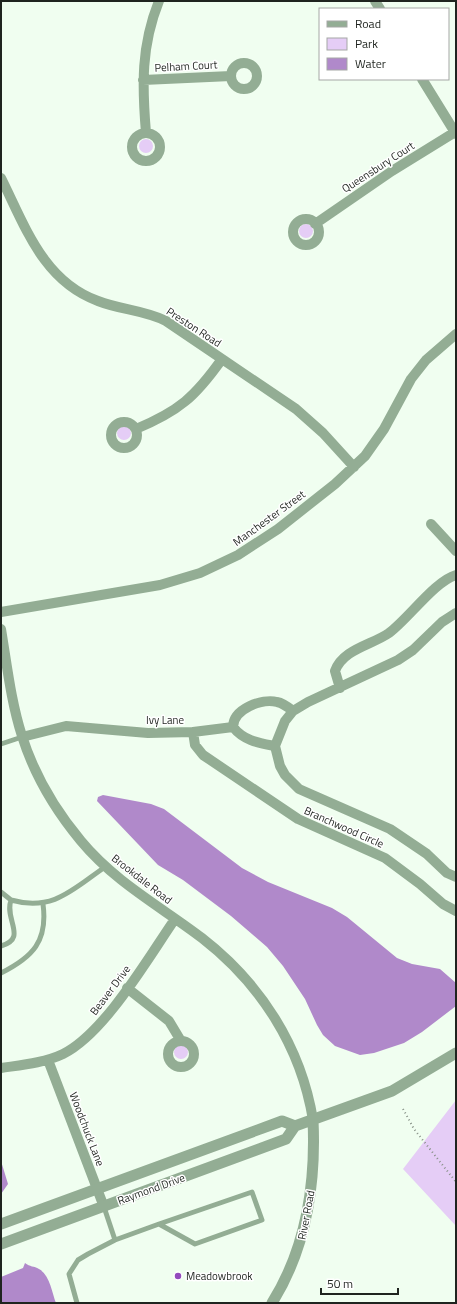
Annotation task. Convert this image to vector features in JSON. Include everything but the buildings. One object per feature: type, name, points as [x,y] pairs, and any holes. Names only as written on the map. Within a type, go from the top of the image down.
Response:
[{"type":"street","points":[[146,133],[143,80],[145,49],[149,29],[159,1]]},
{"type":"street","name":"Pelham Court","points":[[143,80],[230,76]]},
{"type":"street","points":[[423,80],[456,133]]},
{"type":"street","name":"Queensbury Court","points":[[315,224],[392,171],[456,133]]},
{"type":"street","name":"Preston Road","points":[[1,178],[42,258],[68,285],[100,302],[155,316],[166,321],[222,360],[296,408],[323,432],[354,467]]},
{"type":"street","name":"Manchester Street","points":[[1,612],[160,585],[212,569],[238,555],[278,529],[354,467],[371,449],[411,379],[426,360],[456,334]]},
{"type":"street","points":[[136,429],[166,415],[193,396],[222,360]]},
{"type":"street","points":[[431,524],[456,551]]},
{"type":"street","points":[[340,688],[335,671],[340,662],[357,649],[390,632],[438,586],[456,575]]},
{"type":"street","points":[[293,711],[279,702],[264,701],[251,705],[238,715],[233,723],[233,728],[238,734],[250,740],[275,746],[285,721],[293,711],[308,702],[398,660],[413,650],[442,622],[456,613]]},
{"type":"street","name":"Brookdale Road","points":[[1,629],[10,683],[22,737],[48,793],[82,842],[105,867],[126,885],[175,919],[230,962],[248,980],[268,1007],[292,1050],[307,1091],[313,1120]]},
{"type":"street","name":"Ivy Lane","points":[[22,737],[66,726],[148,733],[193,732],[233,728]]},
{"type":"street","name":"Branchwood Circle","points":[[193,732],[195,745],[203,755],[298,819],[378,854],[402,870],[443,904],[456,911]]},
{"type":"street","name":"Branchwood Circle","points":[[275,746],[280,766],[285,775],[299,789],[390,829],[427,854],[448,873],[456,877]]},
{"type":"street","name":"Beaver Drive","points":[[1,1068],[48,1060],[70,1050],[90,1034],[127,988],[175,919]]},
{"type":"street","points":[[127,988],[169,1021],[182,1040]]},
{"type":"street","name":"Raymond Drive","points":[[1,1244],[286,1139],[295,1126],[392,1091],[456,1053]]},
{"type":"street","name":"Woodchuck Lane","points":[[48,1060],[104,1207]]},
{"type":"street","name":"River Road","points":[[272,1303],[293,1262],[305,1226],[313,1175],[313,1120]]},
{"type":"street","name":"Raymond Drive","points":[[1,1224],[282,1121],[295,1126]]},
{"type":"lane","points":[[1,744],[22,737]]},
{"type":"lane","points":[[1,892],[11,900],[43,904],[63,896],[83,884],[105,867]]},
{"type":"lane","points":[[1,946],[10,943],[14,939],[15,933],[9,907],[11,900]]},
{"type":"lane","points":[[1,973],[26,958],[34,950],[44,928],[43,904]]},
{"type":"lane","points":[[77,1303],[69,1274],[78,1260],[115,1240],[159,1224],[252,1192],[262,1220],[195,1244],[159,1224]]},
{"type":"lane","points":[[104,1207],[115,1240]]},
{"type":"path","points":[[403,1109],[414,1129],[456,1182]]},
{"type":"green space","points":[[146,139],[151,141],[153,146],[151,151],[146,153],[141,151],[139,146],[141,141]]},
{"type":"green space","points":[[306,224],[311,226],[313,231],[311,236],[306,238],[301,236],[299,231],[301,226]]},
{"type":"green space","points":[[121,426],[127,426],[131,430],[131,436],[127,440],[121,440],[117,436],[117,430]]},
{"type":"green space","points":[[178,1045],[184,1045],[188,1049],[188,1055],[184,1059],[178,1059],[174,1055],[174,1049]]},
{"type":"green space","points":[[456,1100],[456,1226],[403,1169]]},
{"type":"water","points":[[103,795],[151,804],[164,809],[242,868],[268,882],[332,908],[347,917],[397,958],[412,964],[440,969],[456,983],[456,1006],[422,1032],[404,1043],[374,1053],[360,1055],[335,1046],[323,1035],[305,999],[283,966],[267,947],[231,916],[183,880],[158,865],[97,801],[98,797]]},
{"type":"water","points":[[1,1161],[8,1184],[1,1194]]},
{"type":"water","points":[[25,1263],[39,1269],[46,1275],[56,1303],[1,1303],[1,1277],[23,1268]]},
{"type":"place","name":"Meadowbrook","points":[[178,1276]]}]
